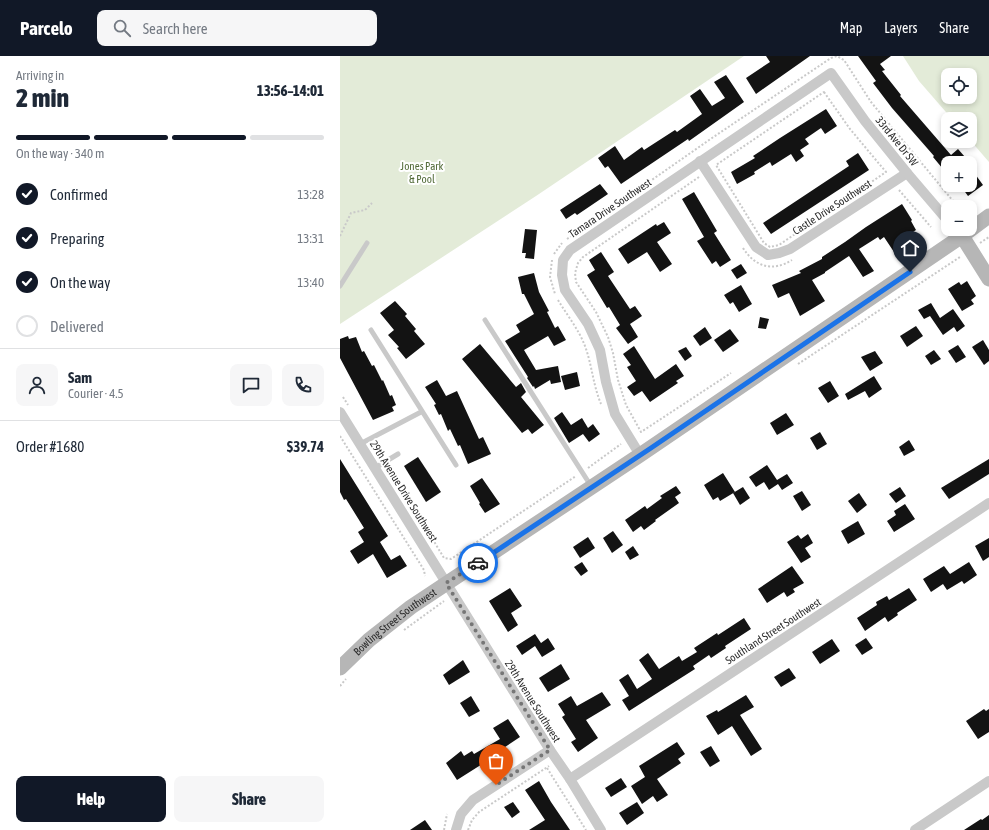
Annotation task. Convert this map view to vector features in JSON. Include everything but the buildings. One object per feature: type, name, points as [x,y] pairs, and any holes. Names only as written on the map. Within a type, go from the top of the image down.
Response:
[{"type":"main road","name":"Bowling Street Southwest","points":[[977,223],[989,216]]},
{"type":"main road","name":"Bowling Street Southwest","points":[[344,673],[390,623],[446,583],[640,455],[954,236]]},
{"type":"main road","points":[[960,236],[989,279]]},
{"type":"street","name":"Tamara Drive Southwest","points":[[640,455],[615,414],[606,382],[600,350],[588,324],[566,290],[562,275],[563,260],[570,250],[831,73]]},
{"type":"street","name":"33rd Ave Dr SW","points":[[831,73],[865,120],[907,173],[941,212]]},
{"type":"street","name":"Castle Drive Southwest","points":[[700,161],[756,247],[768,255],[790,249],[907,173]]},
{"type":"street","name":"29th Avenue Drive Southwest","points":[[340,413],[365,442],[375,468],[446,583]]},
{"type":"street","name":"Southland Street Southwest","points":[[570,779],[989,504]]},
{"type":"street","name":"29th Avenue Southwest","points":[[446,583],[601,830]]},
{"type":"street","points":[[456,830],[460,814],[473,800],[550,750]]},
{"type":"street","points":[[915,830],[989,781]]},
{"type":"lane","points":[[340,286],[368,243]]},
{"type":"lane","points":[[485,320],[592,487]]},
{"type":"lane","points":[[371,330],[421,412],[456,465]]},
{"type":"lane","points":[[365,442],[421,412]]},
{"type":"lane","points":[[375,468],[398,454]]},
{"type":"path","points":[[824,92],[850,129],[886,172],[779,245],[770,247],[764,243],[716,165],[824,92]]},
{"type":"path","points":[[703,183],[700,176],[584,257],[578,263],[576,268],[576,282],[596,312],[608,337],[614,353],[618,380],[626,405],[641,432],[731,373]]},
{"type":"path","points":[[895,191],[900,190],[931,227]]},
{"type":"path","points":[[340,236],[352,213],[365,210],[372,203]]},
{"type":"path","points":[[742,246],[757,263],[770,267],[783,266],[795,258]]},
{"type":"path","points":[[343,397],[350,408]]},
{"type":"path","points":[[340,436],[424,570],[425,576]]},
{"type":"path","points":[[365,442],[385,462],[444,558],[452,559],[582,472],[621,444]]},
{"type":"path","points":[[404,630],[443,602]]},
{"type":"path","points":[[340,686],[344,673]]},
{"type":"path","points":[[541,756],[546,768],[586,830]]},
{"type":"path","points":[[468,830],[472,820],[479,812],[557,761]]},
{"type":"path","points":[[444,830],[447,814]]},
{"type":"green space","name":"Jones Park & Pool","points":[[340,56],[744,56],[536,196],[340,324]]},
{"type":"green space","points":[[903,56],[989,56],[989,162],[977,148],[977,112],[946,112],[919,81]]},
{"type":"way so far","points":[[478,563],[446,583],[550,750],[496,785]]},
{"type":"route","points":[[478,563],[651,448],[910,272]]}]
